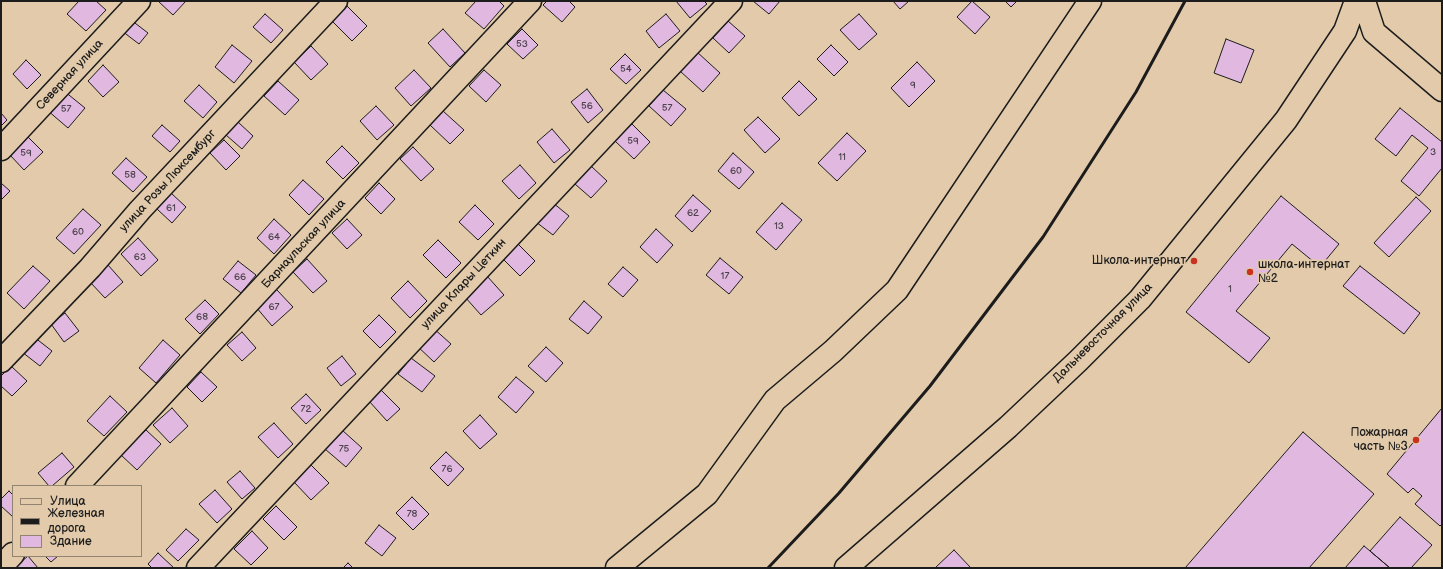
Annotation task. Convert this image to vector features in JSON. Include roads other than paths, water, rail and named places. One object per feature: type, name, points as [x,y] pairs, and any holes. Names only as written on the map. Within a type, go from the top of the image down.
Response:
[{"type":"street","name":"Северная улица","points":[[1,149],[139,1]]},
{"type":"street","name":"улица Розы Люксембург","points":[[1,361],[90,268],[140,210],[336,1]]},
{"type":"street","name":"Барнаульская улица","points":[[78,485],[530,1]]},
{"type":"street","name":"улица Клары Цеткин","points":[[198,568],[731,1]]},
{"type":"street","points":[[617,568],[707,494],[775,400],[834,351],[897,290],[1090,1]]},
{"type":"street","name":"Дальневосточная улица","points":[[846,568],[1008,427],[1078,361],[1140,299],[1286,120],[1345,30],[1356,1]]},
{"type":"street","points":[[1364,1],[1374,32],[1442,90]]},
{"type":"street","points":[[1345,30],[1374,32]]},
{"type":"street","points":[[1,567],[12,555]]},
{"type":"railway","points":[[768,568],[839,493],[930,386],[1043,237],[1136,92],[1185,1]]},
{"type":"place","name":"Школа-интернат","points":[[1194,261]]},
{"type":"place","name":"школа-интернат №2","points":[[1250,272]]},
{"type":"place","name":"Пожарная часть №3","points":[[1416,440]]}]
